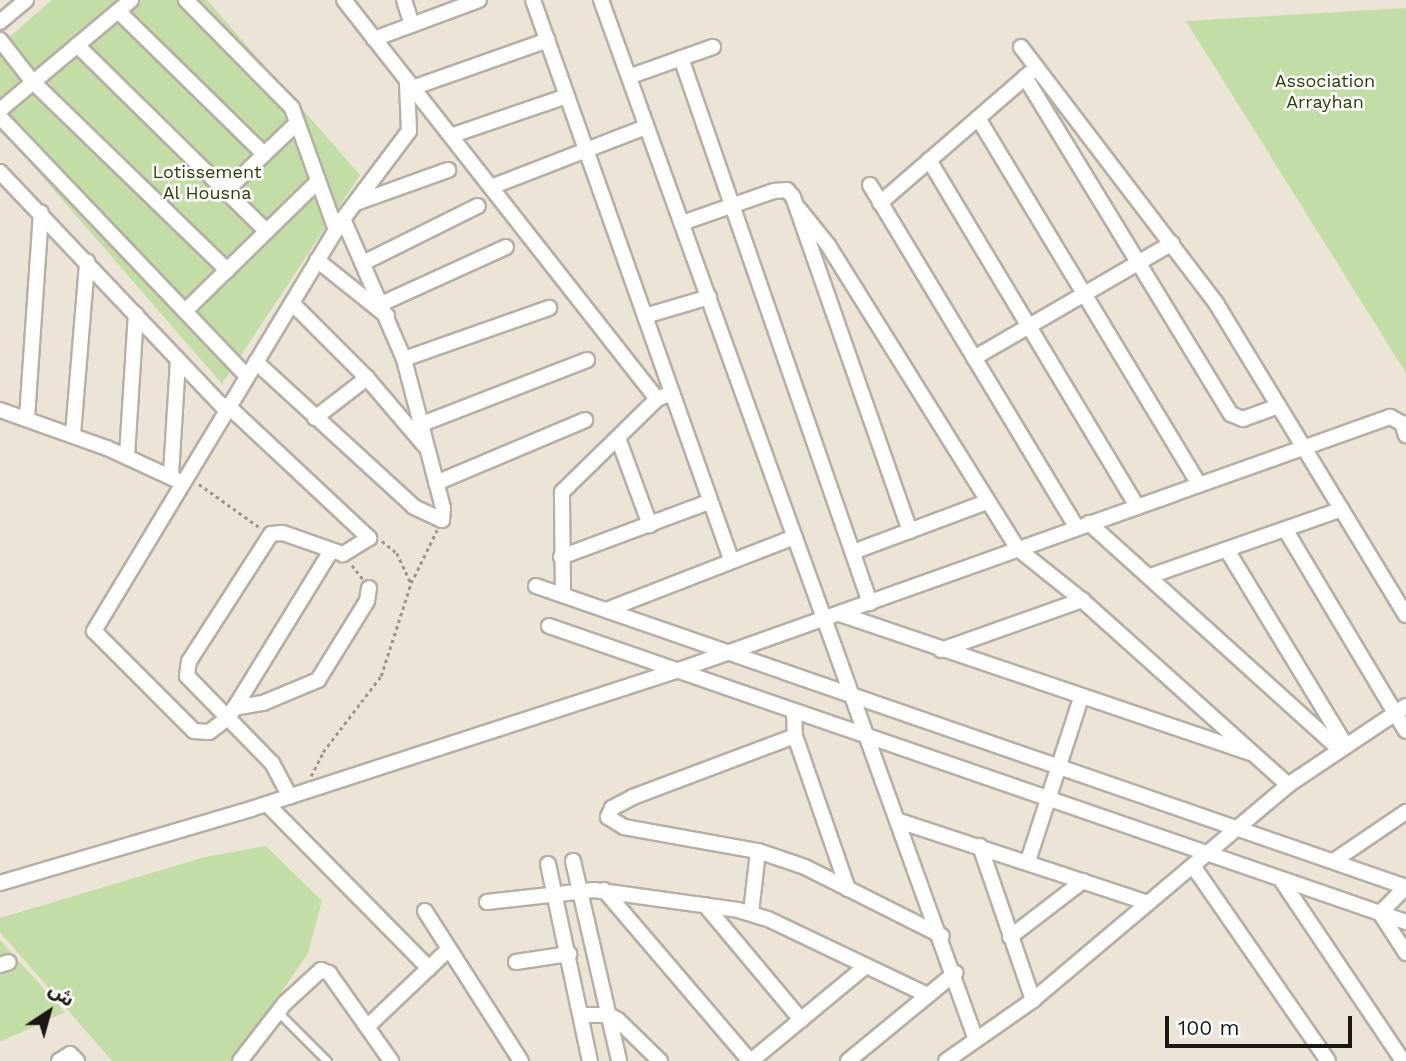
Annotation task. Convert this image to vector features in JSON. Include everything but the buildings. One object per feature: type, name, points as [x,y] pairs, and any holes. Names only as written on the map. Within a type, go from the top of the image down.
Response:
[{"type":"street","points":[[0,22],[10,5],[26,0]]},
{"type":"street","points":[[0,110],[131,0]]},
{"type":"street","points":[[186,0],[284,97],[297,123],[317,182],[363,263],[386,310],[404,359],[436,483],[442,520]]},
{"type":"street","points":[[344,0],[453,135],[491,187],[664,396]]},
{"type":"street","points":[[404,0],[412,25]]},
{"type":"street","points":[[533,0],[588,148],[645,316],[664,396],[731,559]]},
{"type":"street","points":[[601,0],[631,76],[646,127],[795,537],[833,616],[851,692],[942,936],[975,1037]]},
{"type":"street","points":[[374,39],[474,1]]},
{"type":"street","points":[[118,11],[264,154]]},
{"type":"street","points":[[0,40],[32,81],[227,270]]},
{"type":"street","points":[[410,85],[548,40]]},
{"type":"street","points":[[78,45],[266,231]]},
{"type":"street","points":[[631,76],[713,47]]},
{"type":"street","points":[[1021,47],[1058,131],[1231,414],[1243,419],[1278,406]]},
{"type":"street","points":[[681,58],[870,603]]},
{"type":"street","points":[[1030,72],[1075,118],[1216,303],[1406,615]]},
{"type":"street","points":[[880,203],[1030,72]]},
{"type":"street","points":[[0,172],[178,360],[226,407],[369,538],[337,552],[231,712],[216,729],[197,733],[93,632],[179,477],[226,407],[247,376],[256,362],[354,203],[409,131],[410,85]]},
{"type":"street","points":[[453,135],[567,96]]},
{"type":"street","points":[[0,117],[247,376]]},
{"type":"street","points":[[978,118],[1199,485]]},
{"type":"street","points":[[1058,131],[1075,118]]},
{"type":"street","points":[[226,191],[297,123]]},
{"type":"street","points":[[491,187],[646,127]]},
{"type":"street","points":[[929,160],[1136,506]]},
{"type":"street","points":[[354,203],[448,170]]},
{"type":"street","points":[[186,310],[317,182]]},
{"type":"street","points":[[870,186],[974,358],[1082,525],[1150,576],[1343,748]]},
{"type":"street","points":[[682,223],[783,189],[858,291],[1018,550],[1082,600],[1288,785]]},
{"type":"street","points":[[363,263],[478,206]]},
{"type":"street","points":[[799,209],[911,531]]},
{"type":"street","points":[[27,418],[40,212]]},
{"type":"street","points":[[974,358],[1172,243]]},
{"type":"street","points":[[386,310],[506,247]]},
{"type":"street","points":[[317,260],[386,310]]},
{"type":"street","points":[[73,434],[87,262]]},
{"type":"street","points":[[645,316],[709,297]]},
{"type":"street","points":[[292,303],[367,378],[426,448]]},
{"type":"street","points":[[404,359],[549,308]]},
{"type":"street","points":[[127,456],[136,314]]},
{"type":"street","points":[[178,360],[179,477]]},
{"type":"street","points":[[422,424],[587,360]]},
{"type":"street","points":[[256,362],[414,507],[442,520]]},
{"type":"street","points":[[315,418],[367,378]]},
{"type":"street","points":[[563,595],[562,492],[664,396]]},
{"type":"street","points":[[0,410],[73,434],[179,477]]},
{"type":"street","points":[[0,883],[268,804],[731,653],[1082,525],[1390,417],[1402,423],[1406,435]]},
{"type":"street","points":[[436,483],[585,420]]},
{"type":"street","points":[[618,438],[650,525]]},
{"type":"street","points":[[561,557],[709,502]]},
{"type":"street","points":[[853,552],[987,502]]},
{"type":"street","points":[[1150,576],[1342,509]]},
{"type":"street","points":[[1285,529],[1400,710],[1406,731]]},
{"type":"street","points":[[290,797],[281,774],[231,712],[187,676],[187,667],[270,535],[283,533],[337,552]]},
{"type":"street","points":[[609,609],[731,559],[795,537]]},
{"type":"street","points":[[1227,550],[1343,748]]},
{"type":"street","points":[[536,586],[851,692],[1406,887],[1380,913]]},
{"type":"street","points":[[231,712],[263,703],[318,680],[367,601],[369,588]]},
{"type":"street","points":[[941,650],[1082,600]]},
{"type":"street","points":[[833,616],[1256,754]]},
{"type":"street","points":[[549,626],[1406,922]]},
{"type":"street","points":[[1028,861],[1080,698]]},
{"type":"street","points":[[946,1061],[975,1037],[1033,1000],[1288,785],[1400,710]]},
{"type":"street","points":[[794,712],[795,736],[848,889]]},
{"type":"street","points":[[795,736],[633,797],[608,813],[610,820],[624,828],[758,851],[805,867],[942,936]]},
{"type":"street","points":[[268,804],[429,968]]},
{"type":"street","points":[[1335,860],[1406,812]]},
{"type":"street","points":[[899,821],[1028,861],[1148,903]]},
{"type":"street","points":[[980,846],[1033,1000]]},
{"type":"street","points":[[751,913],[758,851]]},
{"type":"street","points":[[573,861],[619,1061]]},
{"type":"street","points":[[548,864],[590,1061]]},
{"type":"street","points":[[1193,866],[1328,1061]]},
{"type":"street","points":[[1010,937],[1083,881]]},
{"type":"street","points":[[1282,881],[1404,1061]]},
{"type":"street","points":[[604,890],[751,1061],[866,966]]},
{"type":"street","points":[[487,902],[554,891],[604,890],[751,913],[925,994]]},
{"type":"street","points":[[705,905],[801,1020]]},
{"type":"street","points":[[425,911],[521,1061]]},
{"type":"street","points":[[1380,913],[1406,953]]},
{"type":"street","points":[[367,1027],[449,949]]},
{"type":"street","points":[[516,962],[569,954]]},
{"type":"street","points":[[241,1060],[277,1012],[321,970],[329,973],[391,1061]]},
{"type":"street","points":[[848,1061],[925,994],[955,973]]},
{"type":"street","points":[[581,1015],[609,1015],[660,1061]]},
{"type":"street","points":[[59,1061],[70,1054],[76,1061]]},
{"type":"lane","points":[[277,1012],[327,1061]]},
{"type":"path","points":[[179,477],[270,535]]},
{"type":"path","points":[[308,790],[323,751],[368,696],[386,666],[411,583],[442,520]]},
{"type":"path","points":[[369,538],[386,542],[397,552],[411,583]]},
{"type":"path","points":[[337,552],[369,588]]},
{"type":"green space","name":"Lotissement Al Housna","points":[[52,0],[207,0],[360,175],[222,384],[0,128],[0,45]]},
{"type":"green space","name":"Association Arrayhan","points":[[1406,8],[1406,373],[1186,21]]},
{"type":"green space","points":[[266,846],[322,901],[308,953],[235,1061],[112,1061],[0,932],[0,918],[205,857]]},
{"type":"green space","points":[[0,940],[65,1012],[0,1042]]}]
